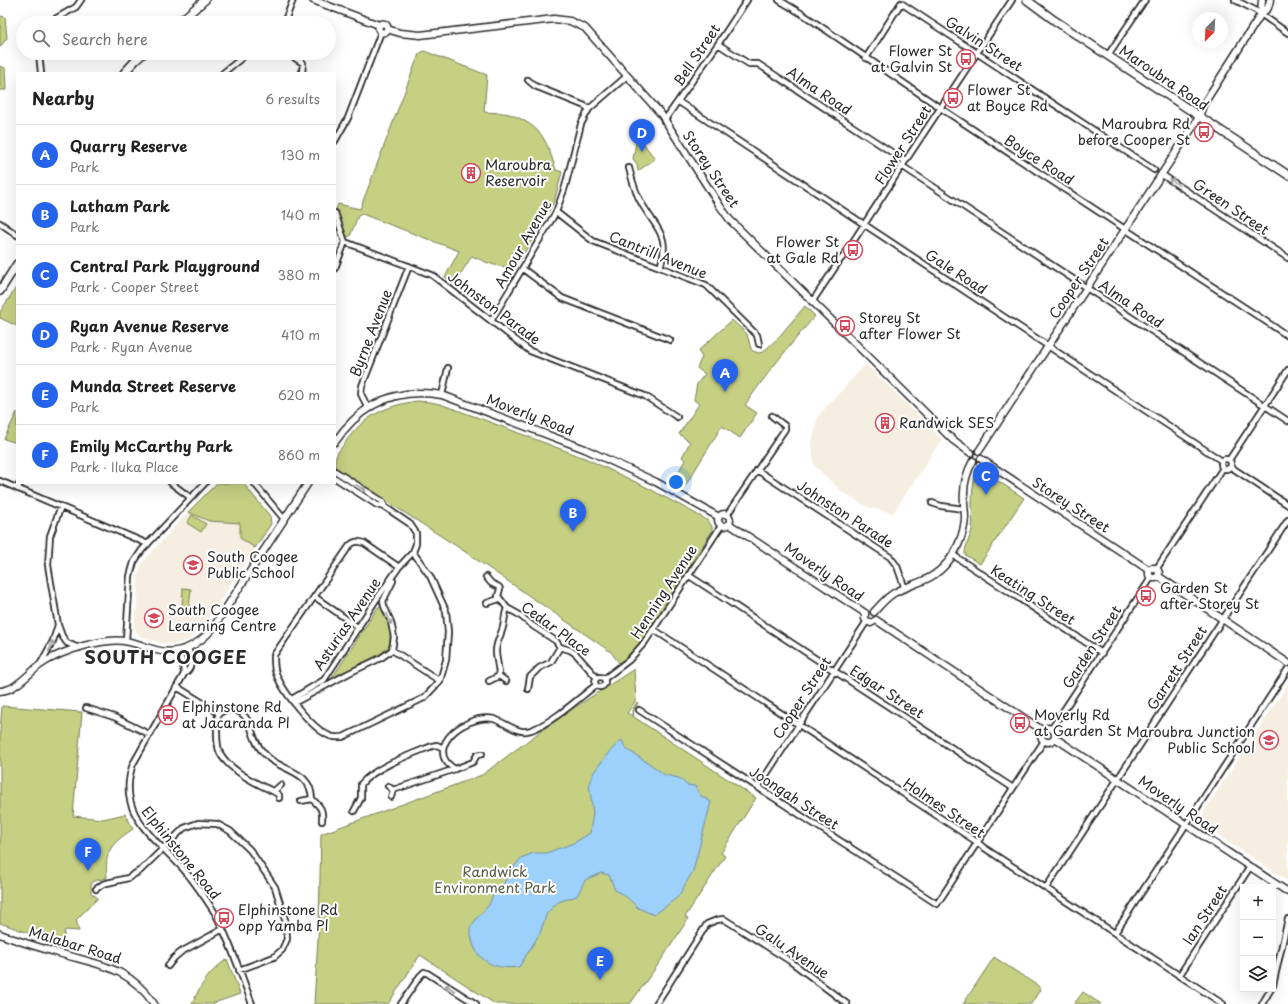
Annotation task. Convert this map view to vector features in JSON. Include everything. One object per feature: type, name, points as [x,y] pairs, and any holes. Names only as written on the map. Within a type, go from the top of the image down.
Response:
[{"type":"main road","points":[[186,16],[205,0]]},
{"type":"main road","name":"Maroubra Road","points":[[1027,0],[1054,20],[1288,175]]},
{"type":"main road","points":[[125,72],[136,60]]},
{"type":"main road","points":[[0,291],[16,266]]},
{"type":"street","points":[[60,16],[76,7],[81,0]]},
{"type":"street","points":[[287,16],[293,0]]},
{"type":"street","name":"Storey Street","points":[[313,0],[382,29],[420,35],[554,19],[570,21],[582,26],[590,33],[655,107],[725,214],[812,302],[954,440],[971,453]]},
{"type":"street","name":"Bell Street","points":[[664,121],[679,102],[746,0]]},
{"type":"street","name":"Boyce Road","points":[[779,0],[810,19],[940,108],[1288,336]]},
{"type":"street","name":"Flower Street","points":[[812,302],[1012,0]]},
{"type":"street","points":[[1108,55],[1145,0]]},
{"type":"street","points":[[1235,0],[1261,14],[1288,33]]},
{"type":"street","points":[[1261,14],[1262,0]]},
{"type":"street","name":"Cooper Street","points":[[979,451],[1199,117],[1203,105],[1261,14],[1268,8],[1270,0]]},
{"type":"street","name":"Galvin Street","points":[[866,58],[901,3],[1154,170]]},
{"type":"street","points":[[336,139],[348,118],[382,29]]},
{"type":"street","name":"Alma Road","points":[[718,44],[749,64],[758,64],[905,161]]},
{"type":"street","points":[[40,60],[41,72]]},
{"type":"street","points":[[224,72],[239,60]]},
{"type":"street","points":[[301,60],[305,62],[302,72]]},
{"type":"street","name":"Amour Avenue","points":[[491,321],[556,212],[581,124],[589,109],[627,76]]},
{"type":"street","points":[[528,80],[535,86],[589,109]]},
{"type":"street","name":"Gale Road","points":[[679,102],[1222,461]]},
{"type":"street","name":"Alma Road","points":[[902,166],[1288,421]]},
{"type":"street","points":[[629,168],[641,203],[657,226],[663,239],[664,250],[660,267]]},
{"type":"street","name":"Green Street","points":[[1162,174],[1288,258]]},
{"type":"street","name":"Cantrill Avenue","points":[[556,212],[593,241],[706,285],[757,335],[759,344]]},
{"type":"street","points":[[336,216],[345,242],[336,265]]},
{"type":"street","points":[[0,223],[16,234]]},
{"type":"street","name":"Johnston Parade","points":[[345,242],[432,275],[530,351],[645,396],[677,417]]},
{"type":"street","name":"Byrne Avenue","points":[[368,408],[361,394],[362,386],[409,266]]},
{"type":"street","points":[[523,269],[562,298],[670,340]]},
{"type":"street","points":[[442,395],[448,368]]},
{"type":"street","points":[[1230,467],[1231,462],[1229,460],[1288,370]]},
{"type":"street","name":"Moverly Road","points":[[336,441],[350,422],[380,401],[400,395],[420,393],[442,395],[585,449],[651,480],[719,517]]},
{"type":"street","points":[[727,515],[785,427],[772,416]]},
{"type":"street","points":[[874,612],[888,597],[934,576],[943,568],[953,555],[962,536],[964,525],[964,491],[972,461],[970,456],[975,450],[979,451],[982,456],[981,459],[977,462],[972,461]]},
{"type":"street","name":"Storey Street","points":[[981,459],[1149,570]]},
{"type":"street","points":[[1158,576],[1159,571],[1157,568],[1223,468],[1221,466],[1222,461],[1226,459],[1229,460]]},
{"type":"street","points":[[1223,468],[1226,469],[1230,467],[1288,505]]},
{"type":"street","name":"Johnston Parade","points":[[757,470],[890,557],[897,566],[905,589]]},
{"type":"street","points":[[336,472],[382,501],[385,507]]},
{"type":"street","points":[[336,479],[378,505],[385,507],[410,524],[416,533],[416,544],[413,552],[430,576],[446,611],[448,632],[446,660],[440,681],[424,698],[343,737],[332,737],[318,729],[303,715],[285,690],[275,671],[274,655],[354,542],[359,541],[364,543],[399,569]]},
{"type":"street","points":[[0,481],[148,544]]},
{"type":"street","points":[[18,488],[20,484]]},
{"type":"street","points":[[173,484],[191,498]]},
{"type":"street","points":[[126,640],[130,576],[137,557],[204,484]]},
{"type":"street","points":[[255,484],[284,519]]},
{"type":"street","points":[[0,691],[12,688],[40,665],[57,655],[80,648],[109,641],[126,640],[163,652],[178,651],[188,648],[202,639],[212,628],[307,484]]},
{"type":"street","points":[[932,503],[941,506],[964,509]]},
{"type":"street","points":[[61,506],[50,536],[48,565],[58,625],[62,636],[64,640],[72,646],[80,648]]},
{"type":"street","points":[[722,515],[727,515],[730,520],[729,524],[725,527],[721,526],[718,521],[719,517],[722,515]]},
{"type":"street","name":"Garrett Street","points":[[1046,888],[1288,520]]},
{"type":"street","name":"Moverly Road","points":[[729,524],[865,614]]},
{"type":"street","name":"Henning Avenue","points":[[604,679],[621,666],[645,642],[721,526]]},
{"type":"street","name":"Asturias Avenue","points":[[293,701],[324,680],[374,603],[413,552]]},
{"type":"street","name":"Keating Street","points":[[953,555],[1102,653]]},
{"type":"street","points":[[1157,568],[1152,568],[1148,573],[1151,578],[1154,579],[1158,576]]},
{"type":"street","name":"Asturias Avenue","points":[[293,701],[381,658],[392,650],[394,637],[391,622],[383,601],[399,569]]},
{"type":"street","name":"Edgar Street","points":[[688,575],[1013,788]]},
{"type":"street","name":"Cedar Place","points":[[486,576],[491,583],[499,587],[500,589],[498,596],[507,608],[556,641],[560,647],[570,650],[576,654],[597,678]]},
{"type":"street","points":[[1158,576],[1288,663]]},
{"type":"street","name":"Garden Street","points":[[1052,728],[1151,578]]},
{"type":"street","points":[[315,597],[359,628]]},
{"type":"street","points":[[487,602],[500,599]]},
{"type":"street","points":[[499,676],[496,648],[504,625],[504,616],[507,608]]},
{"type":"street","points":[[874,612],[870,611],[865,614],[865,619],[867,622],[872,623],[876,620]]},
{"type":"street","points":[[874,612],[877,616],[876,620]]},
{"type":"street","points":[[876,620],[1042,730]]},
{"type":"street","name":"Cooper Street","points":[[758,787],[867,622]]},
{"type":"street","points":[[40,665],[53,641],[58,625]]},
{"type":"street","name":"Holmes Street","points":[[653,629],[977,842],[982,848],[1223,1004]]},
{"type":"street","points":[[528,689],[530,678],[539,668],[551,662],[560,647]]},
{"type":"street","name":"Elphinstone Road","points":[[188,648],[191,665],[188,671],[184,674],[133,764],[130,771],[128,794],[136,818],[144,829],[191,878],[215,914],[223,930],[252,1004]]},
{"type":"street","points":[[392,650],[440,681]]},
{"type":"street","points":[[178,651],[183,663],[184,674]]},
{"type":"street","points":[[1115,933],[1288,668]]},
{"type":"street","points":[[499,676],[506,681]]},
{"type":"street","points":[[489,682],[499,676]]},
{"type":"street","points":[[600,677],[604,679],[605,683],[603,686],[599,687],[596,685],[595,681],[597,678],[600,677]]},
{"type":"street","points":[[454,769],[449,766],[445,760],[443,748],[450,734],[466,724],[485,718],[494,719],[521,731],[533,730],[558,715],[596,685]]},
{"type":"street","points":[[177,687],[219,713]]},
{"type":"street","points":[[86,708],[114,717],[149,734]]},
{"type":"street","points":[[279,798],[274,791],[253,781],[230,765],[220,754],[217,735],[217,716],[219,713],[232,708],[246,716],[259,747],[270,759],[301,776],[309,784],[312,792],[312,799],[323,812],[322,821]]},
{"type":"street","name":"Joongah Street","points":[[639,710],[937,904],[977,842]]},
{"type":"street","points":[[1042,730],[1048,727],[1052,728],[1055,732],[1055,738],[1050,742],[1044,741]]},
{"type":"street","points":[[1042,730],[1041,737],[1044,741]]},
{"type":"street","name":"Moverly Road","points":[[1055,738],[1288,892]]},
{"type":"street","points":[[977,842],[1044,741]]},
{"type":"street","points":[[354,811],[361,798],[362,784],[370,775],[432,746],[443,748]]},
{"type":"street","points":[[393,790],[472,762],[479,755],[474,750]]},
{"type":"street","points":[[274,791],[280,785]]},
{"type":"street","points":[[388,786],[393,790]]},
{"type":"street","points":[[391,797],[393,790]]},
{"type":"street","points":[[301,800],[312,799]]},
{"type":"street","points":[[96,889],[103,884],[128,878],[134,874],[144,867],[180,831],[189,826],[198,823],[217,824],[230,831],[250,850],[275,887],[286,923],[287,939],[282,950],[274,957],[239,970]]},
{"type":"street","name":"Ian Street","points":[[1179,976],[1250,867]]},
{"type":"street","name":"Galu Avenue","points":[[656,1004],[707,924],[724,919],[790,961],[847,1004]]},
{"type":"street","points":[[1276,972],[1288,919]]},
{"type":"street","points":[[168,966],[181,952],[223,930]]},
{"type":"street","name":"Malabar Road","points":[[0,934],[27,944],[111,968],[129,978],[148,994],[154,1004]]},
{"type":"street","points":[[401,1004],[424,972],[428,973],[476,1004]]},
{"type":"street","points":[[1262,1004],[1270,992]]},
{"type":"shaded area","points":[[866,364],[942,439],[893,513],[867,507],[841,491],[814,465],[812,442],[818,416]]},
{"type":"shaded area","name":"South Coogee Public School","points":[[216,484],[244,484],[270,516],[271,524],[202,628],[195,635],[184,642],[174,644],[160,643],[140,636],[134,628],[137,605],[138,574],[143,562],[188,512]]},
{"type":"shaded area","name":"Maroubra Junction Public School","points":[[1288,684],[1288,881],[1199,823],[1199,819]]},
{"type":"green space","points":[[0,16],[5,17],[7,38],[0,47]]},
{"type":"green space","points":[[424,51],[487,75],[484,112],[509,114],[530,124],[539,132],[545,141],[556,170],[562,172],[554,202],[520,260],[509,266],[496,266],[472,256],[454,284],[445,277],[459,251],[362,214],[358,216],[350,236],[344,238],[336,216],[338,204],[360,209],[419,54]]},
{"type":"green space","points":[[0,66],[5,68],[6,90],[0,90]]},
{"type":"green space","points":[[636,142],[644,144],[655,159],[638,171],[637,164],[633,159]]},
{"type":"green space","points":[[16,288],[16,326],[0,318],[0,312]]},
{"type":"green space","points":[[805,306],[815,316],[779,359],[745,405],[757,413],[740,438],[722,426],[684,488],[673,482],[685,460],[682,457],[690,442],[679,434],[699,404],[694,400],[697,384],[705,374],[697,368],[702,357],[698,351],[732,320],[747,334],[751,349],[758,353],[763,352],[777,339]]},
{"type":"green space","points":[[417,401],[440,404],[587,459],[646,487],[707,520],[712,526],[712,531],[658,616],[631,653],[619,663],[611,652],[461,549],[336,469],[336,457],[338,452],[359,426],[367,419],[385,409]]},
{"type":"green space","points":[[16,414],[16,443],[4,439]]},
{"type":"green space","points":[[977,470],[981,470],[1024,498],[980,564],[965,555],[966,546],[972,530],[972,501]]},
{"type":"green space","points":[[216,484],[244,484],[270,516],[271,524],[255,548],[240,538],[240,523],[209,521],[188,512]]},
{"type":"green space","points":[[192,515],[206,524],[201,532],[187,523]]},
{"type":"green space","points":[[183,588],[191,589],[189,608],[182,607]]},
{"type":"green space","points":[[378,607],[381,607],[390,626],[391,631],[389,646],[382,653],[332,678]]},
{"type":"green space","name":"Randwick Environment Park","points":[[634,669],[636,700],[627,713],[632,716],[632,710],[637,702],[638,703],[633,711],[634,717],[756,798],[721,853],[725,856],[685,917],[688,919],[630,1004],[495,1004],[420,955],[388,1004],[314,1004],[319,922],[321,834],[482,775],[557,719]]},
{"type":"green space","points":[[2,706],[82,712],[73,816],[103,819],[125,814],[133,829],[114,844],[108,855],[106,869],[107,878],[93,881],[91,885],[91,893],[98,898],[76,920],[79,931],[65,930],[63,945],[0,923],[0,730]]},
{"type":"green space","points":[[994,957],[1041,988],[1031,1004],[963,1004]]},
{"type":"green space","points":[[227,959],[240,994],[211,1004],[192,1004],[206,979]]},
{"type":"green space","points":[[1083,992],[1101,1004],[1074,1004]]},
{"type":"water","points":[[622,740],[626,749],[665,775],[679,778],[687,785],[695,786],[700,795],[711,802],[693,871],[678,897],[654,915],[638,908],[628,898],[615,890],[609,875],[601,873],[585,880],[577,896],[558,902],[547,913],[540,933],[519,967],[508,968],[492,965],[483,959],[475,949],[470,928],[489,905],[494,892],[503,885],[509,873],[521,858],[534,853],[546,853],[574,843],[590,833],[593,813],[589,783],[594,772],[609,752]]},
{"type":"place","name":"Flower St at Galvin St","points":[[966,59]]},
{"type":"place","name":"Flower St at Boyce Rd","points":[[953,98]]},
{"type":"place","name":"Maroubra Rd before Cooper St","points":[[1204,132]]},
{"type":"place","name":"Ryan Avenue Reserve","points":[[642,152]]},
{"type":"place","name":"Maroubra Reservoir","points":[[471,173]]},
{"type":"place","name":"Flower St at Gale Rd","points":[[853,250]]},
{"type":"place","name":"Storey St after Flower St","points":[[845,326]]},
{"type":"place","name":"Quarry Reserve","points":[[725,392]]},
{"type":"place","name":"Randwick SES","points":[[885,423]]},
{"type":"place","name":"Central Park Playground","points":[[986,495]]},
{"type":"place","name":"Latham Park","points":[[573,532]]},
{"type":"place","name":"South Coogee Public School","points":[[193,565]]},
{"type":"place","name":"Garden St after Storey St","points":[[1146,596]]},
{"type":"place","name":"South Coogee Learning Centre","points":[[154,618]]},
{"type":"place","name":"Elphinstone Rd at Jacaranda Pl","points":[[168,715]]},
{"type":"place","name":"Moverly Rd at Garden St","points":[[1020,723]]},
{"type":"place","name":"Maroubra Junction Public School","points":[[1269,740]]},
{"type":"place","name":"Emily McCarthy Park","points":[[88,871]]},
{"type":"place","name":"Elphinstone Rd opp Yamba Pl","points":[[224,918]]},
{"type":"place","name":"Munda Street Reserve","points":[[600,980]]},
{"type":"district","name":"SOUTH COOGEE","points":[[166,658]]}]
